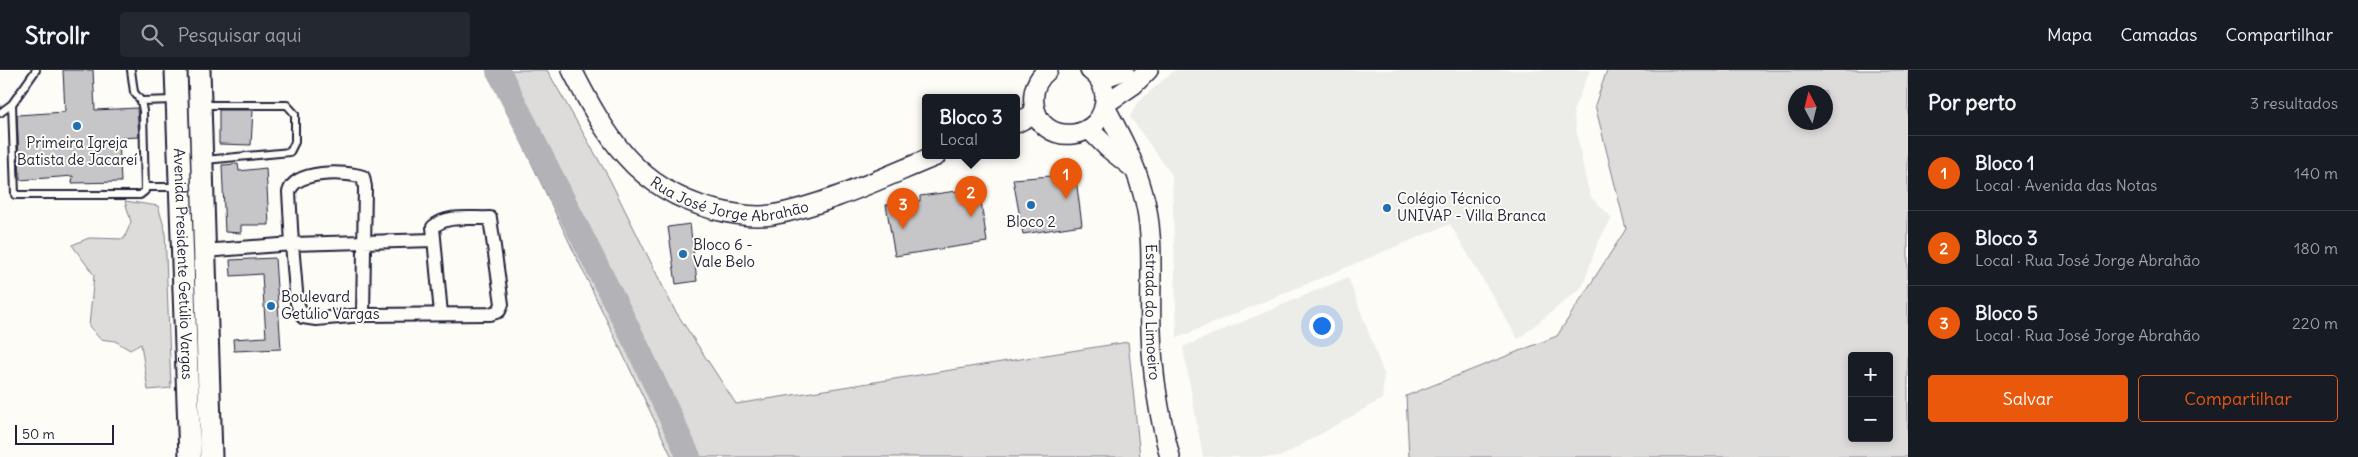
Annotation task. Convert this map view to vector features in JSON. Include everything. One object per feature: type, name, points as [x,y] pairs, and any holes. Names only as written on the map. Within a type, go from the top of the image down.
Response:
[{"type":"main road","name":"Avenida Presidente Getúlio Vargas","points":[[176,70],[190,457]]},
{"type":"main road","name":"Avenida Presidente Getúlio Vargas","points":[[199,70],[211,457]]},
{"type":"main road","name":"Rua José Jorge Abrahão","points":[[572,70],[591,105],[622,152],[644,175],[661,188],[678,197],[699,205],[737,215],[771,215],[796,209],[822,201],[928,159]]},
{"type":"main road","points":[[1048,70],[1039,79],[1035,87],[1033,96],[1036,113],[1042,122],[1059,134],[1070,135],[1090,129],[1096,123],[1105,105],[1133,85],[1148,70]]},
{"type":"main road","points":[[1094,73],[1124,70]]},
{"type":"main road","name":"Estrada do Limoeiro","points":[[1094,73],[1105,91],[1105,105],[1123,141],[1142,189],[1150,236],[1153,371],[1170,457]]},
{"type":"main road","points":[[1020,121],[1036,113]]},
{"type":"main road","name":"Estrada do Limoeiro","points":[[1090,129],[1108,148],[1133,169]]},
{"type":"street","points":[[363,315],[365,187],[363,177],[352,173],[304,177],[290,187],[297,303],[303,317],[316,319],[363,315],[490,314],[499,311],[502,304],[490,218],[453,219],[439,222],[433,227],[441,314]]},
{"type":"street","points":[[204,250],[292,244],[434,240]]},
{"type":"lane","points":[[0,113],[12,104],[36,70]]},
{"type":"lane","points":[[12,104],[14,192],[16,195],[140,195],[143,194],[145,187],[141,101],[134,92],[132,70]]},
{"type":"lane","points":[[141,101],[177,100]]},
{"type":"lane","points":[[200,105],[287,105],[295,114],[295,142],[290,152],[201,160]]},
{"type":"lane","points":[[145,187],[180,187]]},
{"type":"shaded area","points":[[487,70],[547,70],[609,178],[674,309],[736,404],[1128,342],[1140,457],[672,457]]},
{"type":"shaded area","name":"Colégio Técnico UNIVAP - Villa Branca","points":[[1175,70],[1590,70],[1573,111],[1585,177],[1591,197],[1612,218],[1597,244],[1583,286],[1518,339],[1450,224],[1177,338],[1172,175],[1130,117],[1137,103]]},
{"type":"shaded area","points":[[1607,70],[1908,70],[1908,457],[1409,457],[1406,396],[1557,336],[1626,229],[1595,105]]},
{"type":"shaded area","points":[[125,201],[158,206],[165,230],[171,388],[148,390],[141,344],[130,350],[115,341],[100,339],[89,326],[94,275],[72,245],[89,238],[124,239],[131,222]]},
{"type":"shaded area","points":[[1348,277],[1384,374],[1382,399],[1280,457],[1203,457],[1183,347]]},
{"type":"building","name":"Primeira Igreja Batista de Jacareí","points":[[63,70],[93,70],[95,110],[137,108],[139,137],[119,138],[121,182],[72,183],[73,176],[20,180],[17,115],[65,112]]},
{"type":"building","points":[[219,110],[253,110],[251,145],[219,144]]},
{"type":"building","points":[[238,164],[239,171],[266,168],[269,225],[241,225],[241,233],[225,232],[222,165]]},
{"type":"building","points":[[1075,171],[1082,225],[1023,234],[1013,179],[1051,176],[1050,173]]},
{"type":"building","points":[[979,188],[987,242],[895,256],[886,205],[920,201],[920,196]]},
{"type":"building","name":"Bloco 6 - Vale Belo","points":[[690,224],[697,281],[676,284],[668,227]]},
{"type":"building","name":"Boulevard Getúlio Vargas","points":[[275,258],[281,349],[234,351],[233,339],[266,337],[262,274],[231,276],[230,260]]},
{"type":"waterway","points":[[498,70],[638,348],[689,457]]},
{"type":"place","name":"Primeira Igreja Batista de Jacareí","points":[[77,126]]},
{"type":"place","name":"Bloco 1","points":[[1066,199]]},
{"type":"place","name":"Bloco 2","points":[[1031,205]]},
{"type":"place","name":"Colégio Técnico UNIVAP - Villa Branca","points":[[1387,208]]},
{"type":"place","name":"Bloco 3","points":[[971,217]]},
{"type":"place","name":"Bloco 5","points":[[903,229]]},
{"type":"place","name":"Bloco 6 - Vale Belo","points":[[683,254]]},
{"type":"place","name":"Boulevard Getúlio Vargas","points":[[271,306]]}]
